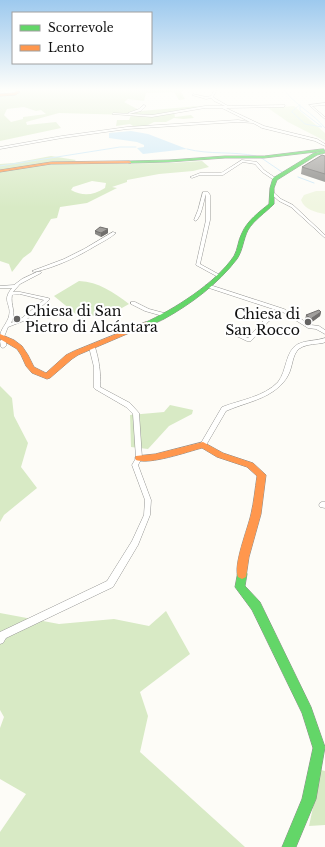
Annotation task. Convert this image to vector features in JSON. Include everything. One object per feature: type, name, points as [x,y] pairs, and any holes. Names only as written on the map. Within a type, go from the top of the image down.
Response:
[{"type":"street","points":[[0,148],[122,129]]},
{"type":"street","points":[[273,129],[316,140],[323,149]]},
{"type":"street","points":[[0,171],[51,163],[169,161],[224,157],[255,157],[323,149]]},
{"type":"street","points":[[275,199],[272,183],[275,179],[323,149]]},
{"type":"street","points":[[192,177],[200,174],[222,174],[242,161],[256,163],[263,171],[275,179]]},
{"type":"street","points":[[196,220],[204,193],[207,193],[208,220],[198,265],[218,276]]},
{"type":"street","points":[[275,199],[292,206],[325,237]]},
{"type":"street","points":[[39,273],[21,281],[10,292],[9,301],[12,311],[7,326],[4,329],[3,339],[11,341],[22,350],[29,367],[39,374],[47,376],[69,357],[160,319],[208,286],[227,267],[240,249],[244,233],[248,226],[275,199]]},
{"type":"street","points":[[34,270],[55,265],[114,233]]},
{"type":"street","points":[[0,288],[16,286]]},
{"type":"street","points":[[208,286],[279,310],[310,327],[317,327],[325,332]]},
{"type":"street","points":[[0,288],[10,295],[20,293],[48,299],[24,319],[7,326]]},
{"type":"street","points":[[133,303],[147,310],[166,315]]},
{"type":"street","points":[[235,334],[249,340],[266,321],[279,310]]},
{"type":"street","points":[[203,445],[224,409],[268,393],[285,377],[293,352],[297,347],[309,343],[319,343],[325,340]]},
{"type":"street","points":[[0,640],[3,635],[110,584],[135,543],[147,515],[148,500],[135,465],[139,458],[136,413],[128,405],[97,388],[99,377],[98,364],[92,347]]},
{"type":"street","points":[[139,458],[155,457],[203,445],[220,455],[250,465],[262,474],[256,514],[244,557],[240,587],[256,606],[276,646],[307,711],[319,748],[309,799],[289,847]]},
{"type":"green space","points":[[0,129],[59,129],[0,141]]},
{"type":"green space","points":[[301,129],[320,129],[325,133],[325,141]]},
{"type":"green space","points":[[51,156],[76,160],[71,164],[170,163],[202,161],[209,167],[193,171],[159,174],[127,180],[127,182],[112,187],[117,188],[87,203],[60,207],[57,218],[51,219],[31,252],[23,258],[12,272],[9,264],[0,261],[0,164]],"holes":[[[92,181],[106,183],[105,188],[92,194],[80,194],[71,190],[73,187]]]},
{"type":"green space","points":[[316,191],[325,191],[325,214],[308,208],[301,200],[304,195]]},
{"type":"green space","points":[[79,281],[93,283],[111,292],[129,304],[113,313],[91,316],[82,319],[54,296]]},
{"type":"green space","points":[[0,386],[12,398],[14,416],[28,443],[21,467],[37,488],[4,515],[0,522]]},
{"type":"green space","points":[[170,405],[193,410],[192,414],[169,426],[148,449],[131,447],[130,415],[164,412]]},
{"type":"green space","points":[[166,611],[190,654],[140,692],[148,716],[140,752],[245,847],[0,847],[0,832],[26,794],[0,779],[0,728],[4,717],[0,710],[0,613],[59,624],[114,619],[149,626]]},
{"type":"green space","points":[[321,770],[325,771],[325,825],[309,826]]},
{"type":"water","points":[[131,131],[148,134],[187,149],[143,154],[137,148],[144,147],[144,145],[137,142],[109,138],[109,133]]},
{"type":"building","points":[[322,155],[325,156],[325,174],[302,167]]},
{"type":"building","points":[[100,227],[108,229],[101,233],[95,231]]},
{"type":"building","points":[[319,310],[321,312],[312,318],[313,320],[306,315]]},
{"type":"waterway","points":[[0,166],[120,147],[136,147]]},
{"type":"waterway","points":[[187,149],[204,152],[256,156]]},
{"type":"waterway","points":[[260,157],[282,172]]},
{"type":"waterway","points":[[298,177],[314,183]]},
{"type":"traffic: fast","points":[[129,162],[225,157],[264,157],[322,150]]},
{"type":"traffic: fast","points":[[146,324],[158,319],[194,297],[226,269],[236,256],[244,233],[249,225],[271,204],[272,188],[275,179],[316,154],[325,152]]},
{"type":"traffic: fast","points":[[242,574],[240,587],[256,606],[307,711],[319,748],[309,799],[289,847]]},
{"type":"traffic: slow","points":[[0,171],[51,163],[129,162]]},
{"type":"traffic: slow","points":[[0,336],[17,345],[22,350],[31,369],[39,374],[47,376],[69,357],[76,353],[146,324]]},
{"type":"traffic: slow","points":[[139,458],[155,457],[203,445],[220,455],[250,465],[262,475],[256,514],[244,557],[242,574]]},
{"type":"place","name":"Chiesa di San Pietro di Alcántara","points":[[17,319]]},
{"type":"place","name":"Chiesa di San Rocco","points":[[308,322]]}]
